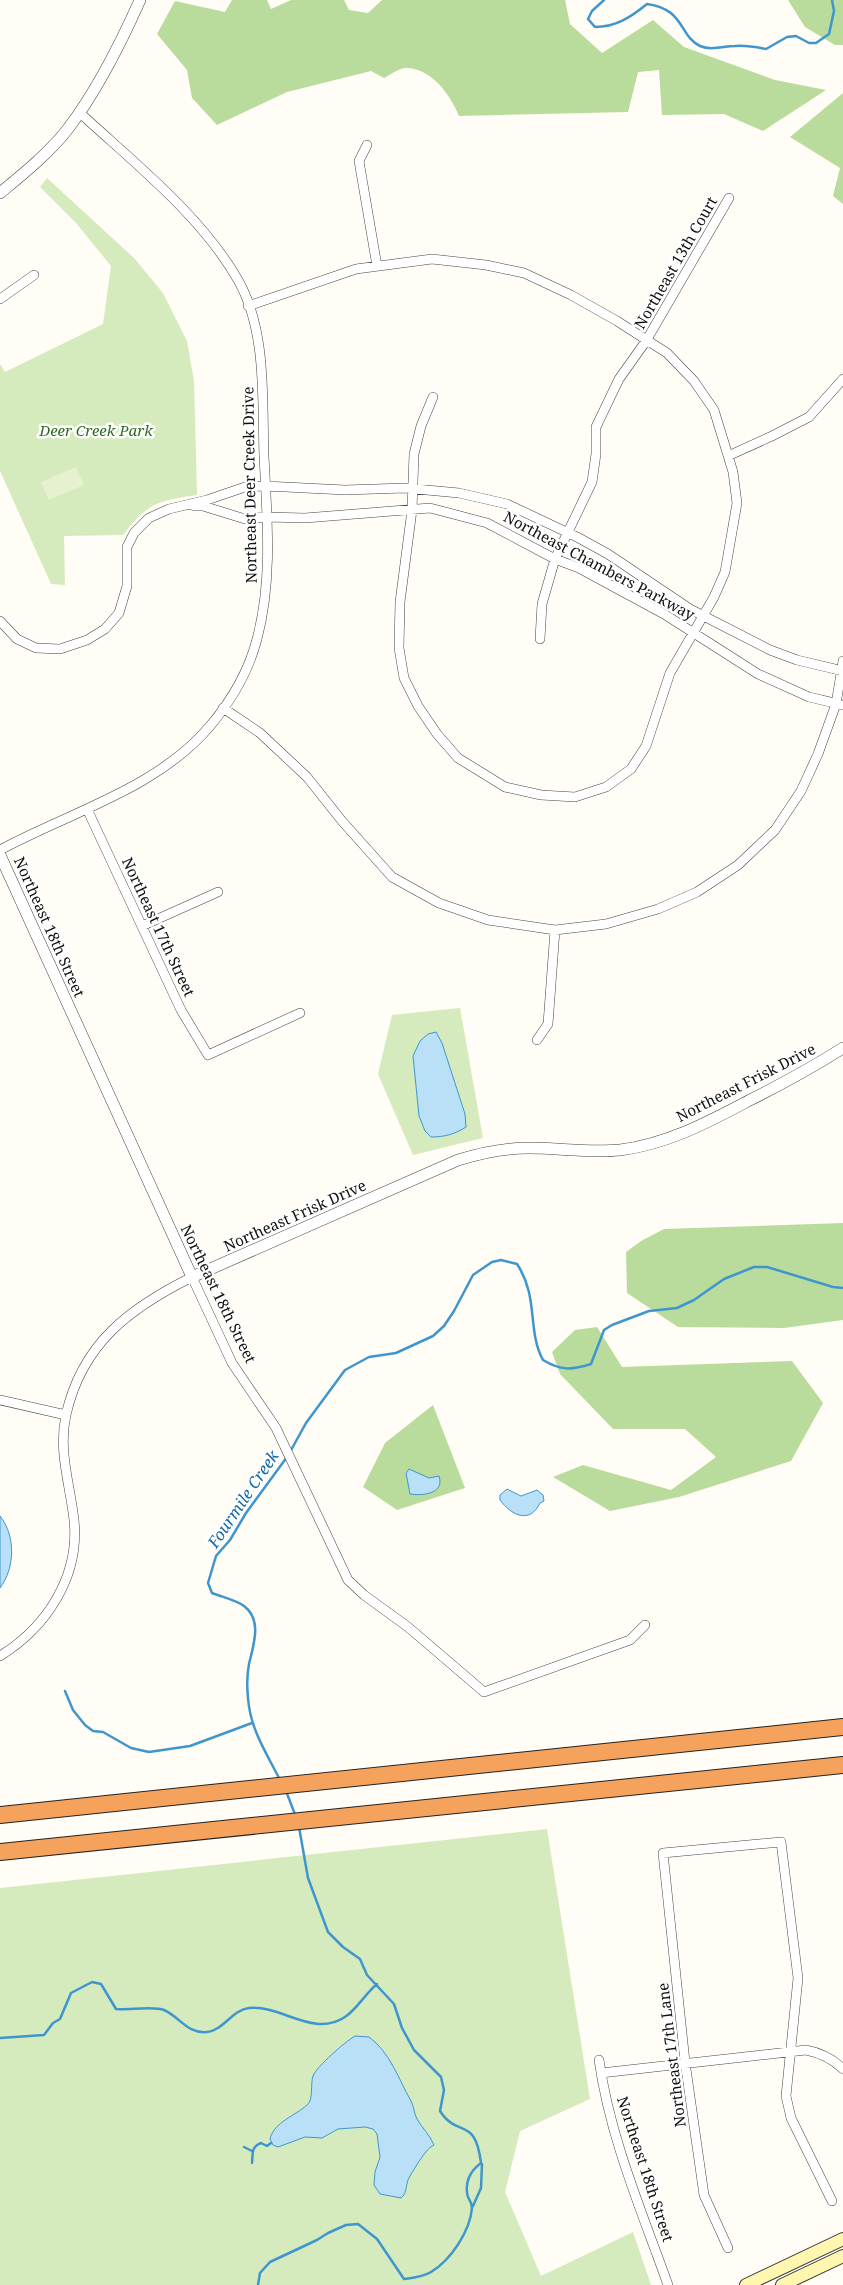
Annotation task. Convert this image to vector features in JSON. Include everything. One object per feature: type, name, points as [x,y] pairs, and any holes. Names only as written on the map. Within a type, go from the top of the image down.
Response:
[{"type":"highway","points":[[0,1815],[317,1780],[843,1727]]},
{"type":"highway","points":[[0,1852],[60,1847],[252,1824],[843,1765]]},
{"type":"main road","points":[[746,2285],[843,2239]]},
{"type":"main road","points":[[782,2285],[843,2256]]},
{"type":"street","points":[[0,193],[35,164],[66,131],[114,55],[140,0]]},
{"type":"street","name":"Northeast Deer Creek Drive","points":[[0,850],[87,809],[158,772],[210,727],[224,708],[248,667],[264,606],[268,565],[261,370],[255,325],[239,281],[213,242],[184,210],[79,112]]},
{"type":"street","points":[[367,145],[359,161],[377,266]]},
{"type":"street","name":"Northeast 13th Court","points":[[555,559],[592,482],[596,454],[596,427],[619,379],[646,341],[729,198]]},
{"type":"street","points":[[248,306],[356,269],[432,259],[486,265],[524,273],[610,317],[667,353],[694,380],[714,410],[728,456],[737,503],[725,572],[714,597],[670,673],[646,746],[631,769],[606,787],[575,797],[541,795],[505,788],[458,758],[437,734],[418,706],[404,678],[399,648],[400,602],[412,510],[414,454],[420,426],[433,398]]},
{"type":"street","points":[[0,299],[34,275]]},
{"type":"street","points":[[728,456],[809,417],[843,379]]},
{"type":"street","points":[[0,621],[17,639],[36,648],[60,649],[87,640],[106,628],[119,613],[127,586],[127,547],[134,533],[149,518],[169,509],[245,487],[265,486]]},
{"type":"street","name":"Northeast Chambers Parkway","points":[[265,486],[336,490],[413,489],[459,494],[507,504],[569,533],[608,554],[702,615],[770,650],[797,660],[842,668]]},
{"type":"street","points":[[188,505],[203,506],[245,519],[266,517]]},
{"type":"street","name":"Northeast Chambers Parkway","points":[[266,517],[305,518],[430,508],[487,523],[555,559],[579,568],[693,632],[758,674],[809,697],[839,705]]},
{"type":"street","points":[[540,639],[542,604],[555,559]]},
{"type":"street","points":[[224,708],[260,733],[307,777],[342,821],[392,878],[439,903],[488,920],[555,930],[606,924],[658,909],[697,892],[738,865],[775,830],[801,791],[839,705],[842,668]]},
{"type":"street","name":"Northeast 17th Street","points":[[87,809],[181,1010],[208,1055],[300,1013]]},
{"type":"street","name":"Northeast 18th Street","points":[[0,855],[232,1363],[276,1428],[325,1535],[348,1580],[364,1595],[408,1627],[484,1692],[630,1640],[645,1625]]},
{"type":"street","points":[[142,926],[218,892]]},
{"type":"street","points":[[537,1040],[548,1024],[555,930]]},
{"type":"street","name":"Northeast Frisk Drive","points":[[0,1656],[20,1642],[40,1624],[60,1594],[71,1564],[74,1533],[64,1468],[66,1415],[84,1368],[104,1338],[116,1325],[143,1303],[192,1277],[458,1160],[497,1150],[529,1148],[594,1151],[618,1150],[667,1140],[715,1119],[814,1067],[843,1048]]},
{"type":"street","points":[[0,1400],[66,1415]]},
{"type":"street","name":"Northeast 17th Lane","points":[[728,2248],[704,2195],[685,2062],[663,1853],[782,1842],[798,1978],[790,2051]]},
{"type":"street","points":[[601,2073],[685,2062],[806,2050],[821,2053],[836,2062],[843,2069]]},
{"type":"street","points":[[790,2051],[786,2096],[788,2107],[832,2201]]},
{"type":"street","name":"Northeast 18th Street","points":[[599,2060],[620,2148],[668,2285]]},
{"type":"green space","points":[[232,0],[267,0],[271,9],[291,0],[344,0],[349,10],[368,13],[382,0],[565,0],[570,24],[602,53],[653,20],[684,47],[775,80],[826,90],[763,131],[724,114],[662,115],[659,70],[638,72],[628,112],[459,116],[445,91],[431,77],[415,69],[403,68],[384,78],[371,71],[287,92],[217,125],[192,98],[187,70],[157,34],[175,1],[225,12]]},
{"type":"green space","points":[[788,0],[843,0],[843,45],[835,45],[805,27]]},
{"type":"green space","points":[[843,93],[843,204],[833,196],[840,168],[790,137]]},
{"type":"green space","name":"Deer Creek Park","points":[[47,178],[134,258],[163,293],[187,341],[194,381],[197,495],[172,499],[147,509],[123,535],[64,536],[65,585],[51,584],[0,471],[0,364],[5,372],[103,324],[111,266],[76,223],[40,187]]},
{"type":"green space","points":[[76,467],[84,485],[49,500],[41,482]]},
{"type":"green space","points":[[460,1008],[483,1138],[413,1155],[378,1074],[392,1015]]},
{"type":"green space","points":[[843,1223],[843,1320],[784,1328],[678,1327],[627,1293],[626,1252],[641,1241],[664,1229]]},
{"type":"green space","points":[[597,1327],[622,1367],[792,1361],[823,1403],[791,1461],[679,1497],[610,1511],[553,1477],[583,1465],[671,1490],[716,1457],[685,1429],[613,1429],[560,1374],[552,1352],[575,1330]]},
{"type":"green space","points":[[433,1405],[465,1488],[397,1510],[363,1487],[385,1443]]},
{"type":"green space","points":[[547,1829],[590,2099],[520,2131],[505,2192],[541,2276],[633,2232],[651,2285],[0,2285],[0,1888]]},
{"type":"water","points":[[436,1032],[442,1043],[465,1114],[466,1127],[450,1135],[431,1137],[425,1131],[419,1116],[413,1056],[420,1041],[428,1034]]},
{"type":"water","points":[[409,1469],[429,1478],[439,1476],[439,1487],[426,1494],[410,1494],[406,1473]]},
{"type":"water","points":[[507,1489],[521,1496],[537,1490],[543,1495],[544,1501],[531,1514],[515,1514],[500,1500],[500,1495]]},
{"type":"water","points":[[0,1516],[9,1533],[12,1552],[9,1571],[0,1588]]},
{"type":"water","points":[[355,2036],[369,2037],[383,2050],[411,2101],[417,2119],[434,2145],[418,2163],[408,2179],[405,2193],[401,2198],[380,2194],[374,2185],[375,2172],[380,2157],[377,2134],[373,2129],[365,2127],[338,2129],[322,2138],[305,2137],[278,2147],[273,2145],[270,2139],[272,2133],[280,2124],[307,2105],[311,2096],[313,2076],[320,2066]]},
{"type":"waterway","points":[[604,0],[592,11],[588,19],[595,27],[603,27],[623,20],[647,4],[668,11],[680,23],[693,42],[700,46],[713,48],[743,46],[766,49],[787,37],[796,36],[809,43],[816,43],[829,34],[834,11],[832,0]]},
{"type":"waterway","name":"Fourmile Creek","points":[[290,1452],[306,1423],[345,1370],[369,1357],[396,1353],[433,1336],[444,1326],[454,1311],[473,1275],[492,1262],[501,1260],[517,1264],[524,1276],[531,1301],[538,1349],[543,1360],[561,1368],[591,1364],[604,1330],[612,1325],[649,1311],[677,1308],[694,1300],[724,1279],[754,1267],[767,1267],[833,1287],[843,1288]]},
{"type":"waterway","name":"Fourmile Creek","points":[[280,1780],[260,1741],[249,1709],[249,1664],[255,1633],[253,1618],[250,1612],[241,1604],[212,1593],[208,1583],[216,1556],[230,1540],[246,1513],[287,1457]]},
{"type":"waterway","points":[[65,1691],[73,1710],[85,1725],[93,1731],[103,1732],[131,1748],[149,1752],[190,1746],[252,1723]]},
{"type":"waterway","name":"Fourmile Creek","points":[[286,1791],[296,1817]]},
{"type":"waterway","name":"Fourmile Creek","points":[[258,2285],[260,2273],[270,2262],[346,2225],[358,2224],[377,2239],[404,2279],[428,2274],[452,2253],[468,2226],[472,2208],[467,2192],[467,2182],[471,2174],[481,2163],[475,2139],[470,2133],[453,2124],[440,2111],[444,2090],[441,2077],[414,2050],[402,2028],[394,2004],[367,1975],[360,1959],[343,1947],[328,1932],[308,1878],[299,1827]]},
{"type":"waterway","points":[[0,2038],[44,2035],[53,2023],[60,2019],[71,1993],[92,1982],[101,1984],[116,2009],[148,2008],[164,2010],[189,2028],[200,2032],[207,2032],[218,2028],[238,2012],[249,2008],[261,2008],[309,2023],[333,2023],[349,2014],[377,1984]]},
{"type":"waterway","points":[[252,2163],[253,2151],[256,2146],[261,2143],[267,2146],[271,2143]]},
{"type":"waterway","points":[[244,2147],[252,2151]]},
{"type":"waterway","points":[[473,2206],[481,2188],[482,2164]]}]
